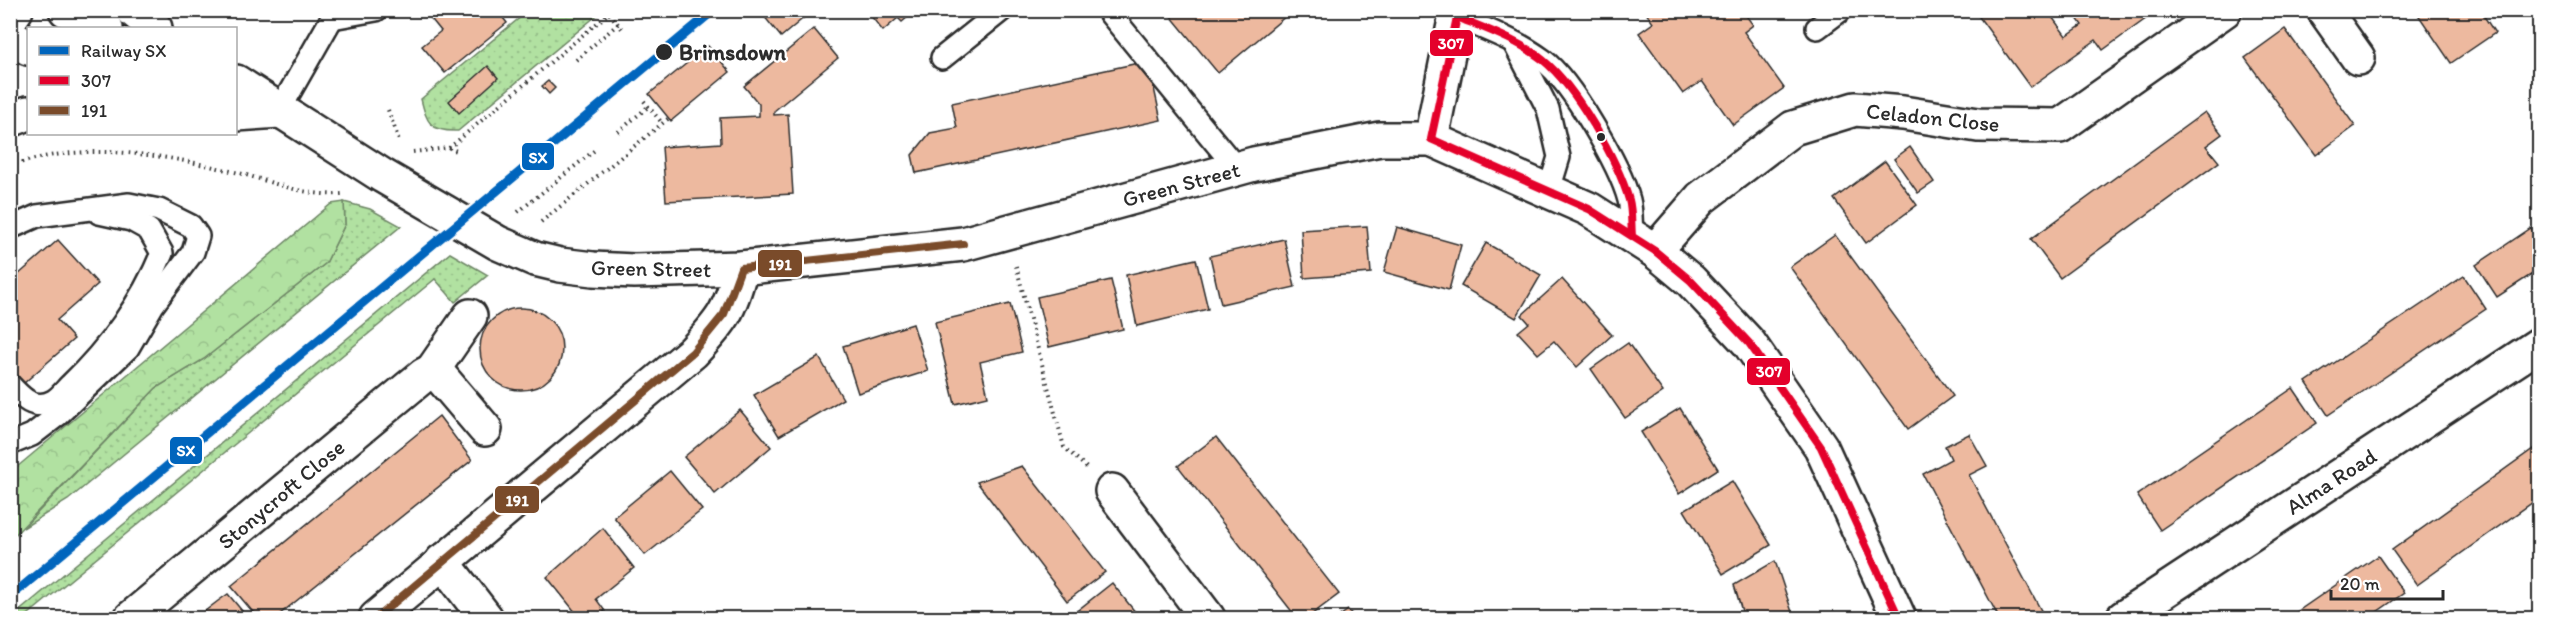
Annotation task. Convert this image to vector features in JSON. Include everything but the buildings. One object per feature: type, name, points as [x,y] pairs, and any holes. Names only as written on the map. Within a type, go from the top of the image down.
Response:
[{"type":"street","points":[[10,20],[16,10]]},
{"type":"street","points":[[66,10],[104,27]]},
{"type":"street","points":[[133,10],[154,27]]},
{"type":"street","name":"Celadon Close","points":[[1644,244],[1793,128],[1855,109],[1903,113],[1978,125],[2060,126],[2225,10]]},
{"type":"street","points":[[2324,10],[2358,58]]},
{"type":"street","points":[[1431,139],[1457,14]]},
{"type":"street","points":[[10,36],[27,47]]},
{"type":"street","name":"Green Street","points":[[237,83],[374,170],[498,243],[543,261],[593,269],[634,271],[741,268],[963,244],[1237,169],[1380,139],[1431,139],[1589,208],[1644,244],[1691,281],[1749,343],[1821,447],[1899,618]]},
{"type":"street","points":[[237,114],[279,111]]},
{"type":"street","points":[[10,120],[27,113]]},
{"type":"street","points":[[376,618],[693,352],[718,325],[732,303],[741,268]]},
{"type":"street","name":"Stonycroft Close","points":[[131,618],[424,375],[432,371],[470,316]]},
{"type":"street","name":"Alma Road","points":[[2123,618],[2540,344]]},
{"type":"street","points":[[432,371],[440,376],[485,429]]},
{"type":"street","points":[[1112,491],[1208,618]]},
{"type":"street","points":[[442,561],[486,618]]},
{"type":"lane","points":[[279,111],[333,14],[376,10]]},
{"type":"lane","points":[[942,58],[1002,10]]},
{"type":"lane","points":[[1107,10],[1237,169]]},
{"type":"lane","points":[[1817,28],[1841,10]]},
{"type":"lane","points":[[1457,14],[1512,40],[1545,62],[1571,92],[1593,125],[1613,162],[1644,244]]},
{"type":"lane","points":[[1512,40],[1548,109],[1559,157],[1550,190]]},
{"type":"lane","points":[[10,228],[37,216],[129,204],[159,210],[191,226],[198,236],[193,252],[153,305],[128,348],[58,415],[32,435],[10,444]]},
{"type":"lane","points":[[10,385],[25,401],[36,404],[53,401],[87,369],[150,282],[162,253],[150,230],[131,220],[83,210]]},
{"type":"path","points":[[449,148],[609,13],[623,30]]},
{"type":"path","points":[[576,60],[618,24]]},
{"type":"path","points":[[644,101],[662,123]]},
{"type":"path","points":[[618,132],[649,106]]},
{"type":"path","points":[[388,110],[404,153],[449,148],[457,151]]},
{"type":"path","points":[[538,224],[669,118]]},
{"type":"path","points":[[514,215],[595,150]]},
{"type":"path","points":[[10,165],[64,154],[92,152],[153,155],[235,172],[321,195],[342,194],[374,170]]},
{"type":"path","points":[[1008,233],[1064,447],[1112,491]]},
{"type":"green space","points":[[528,11],[602,11],[458,131],[441,130],[431,124],[425,114],[421,99]]},
{"type":"green space","points":[[344,202],[370,209],[401,226],[68,500],[23,528],[156,388],[204,359],[326,263],[345,224]]},
{"type":"green space","points":[[344,202],[345,224],[326,263],[204,359],[156,388],[11,539],[11,472],[331,204]]},
{"type":"green space","points":[[450,253],[488,275],[455,302],[435,279],[24,618],[11,618]]},
{"type":"rail line","name":"SX","points":[[10,597],[714,10]]},
{"type":"transit line","name":"307","points":[[1632,236],[1630,204],[1623,183],[1594,125],[1569,88],[1556,72],[1533,53],[1502,36],[1457,17],[1431,139],[1589,209],[1655,251],[1691,281],[1749,343],[1821,447],[1899,618]]},
{"type":"transit line","name":"191","points":[[376,618],[693,352],[724,314],[741,268],[963,244]]},
{"type":"place","name":"Brimsdown","points":[[664,52]]}]
